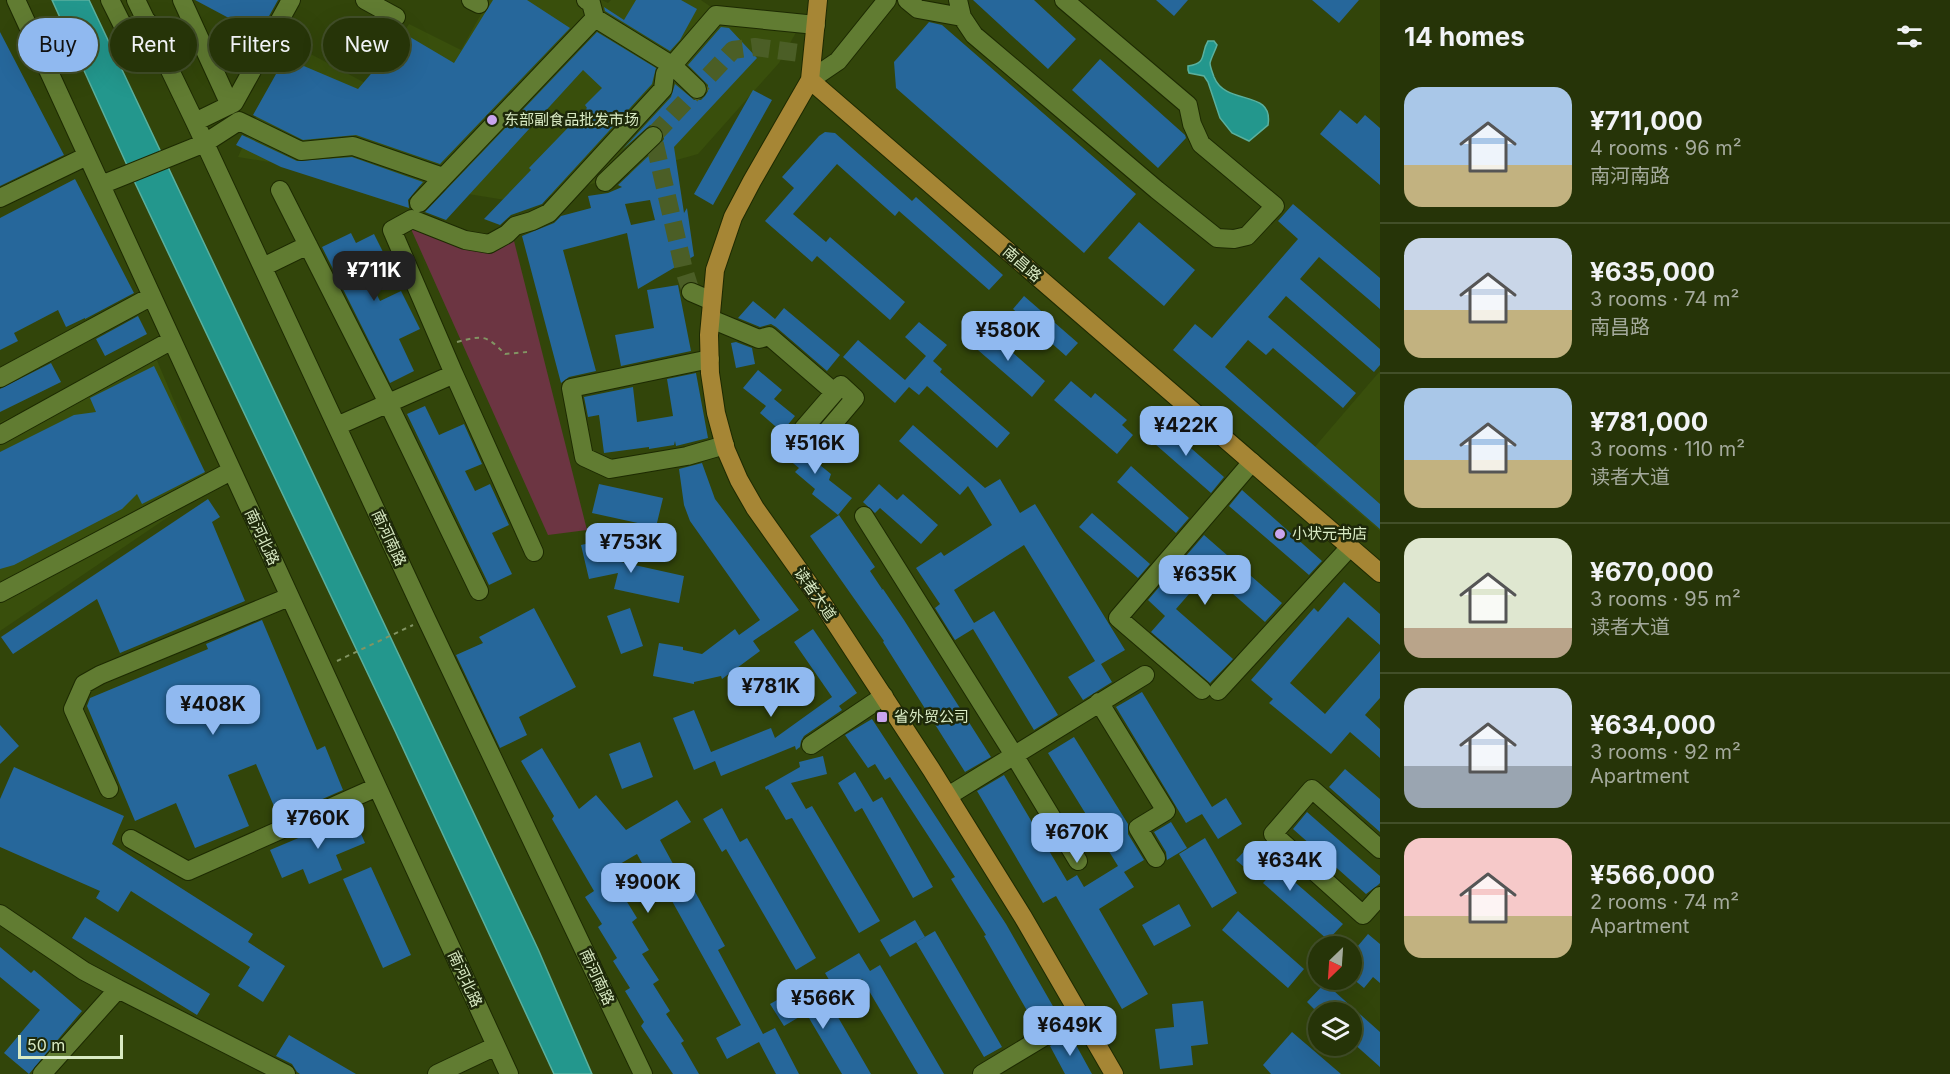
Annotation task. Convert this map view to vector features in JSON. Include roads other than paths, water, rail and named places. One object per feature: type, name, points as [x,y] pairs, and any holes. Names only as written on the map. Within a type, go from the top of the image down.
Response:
[{"type":"main road","points":[[810,80],[818,0]]},
{"type":"main road","name":"读者大道","points":[[810,80],[733,217],[715,270],[710,359],[716,413],[725,445],[739,480],[755,508],[821,601],[948,796],[1023,917],[1114,1074]]},
{"type":"main road","name":"南昌路","points":[[810,80],[1380,573]]},
{"type":"street","name":"南河北路","points":[[16,0],[509,1074]]},
{"type":"street","points":[[110,0],[119,18]]},
{"type":"street","name":"南河南路","points":[[136,0],[145,18]]},
{"type":"street","points":[[182,0],[230,105]]},
{"type":"street","points":[[195,122],[234,103],[291,0]]},
{"type":"street","points":[[365,0],[396,17]]},
{"type":"street","points":[[810,80],[838,61],[887,0]]},
{"type":"street","points":[[907,0],[918,9],[960,9],[974,35],[1216,238],[1234,239],[1246,236],[1275,206],[1201,144],[1191,124],[1188,105],[1064,0]]},
{"type":"street","points":[[419,203],[590,7],[673,66],[697,89]]},
{"type":"street","points":[[534,552],[392,230],[412,219],[465,240],[489,244],[507,234],[515,226],[549,213],[663,89],[665,74],[716,15],[816,25]]},
{"type":"street","name":"南河南路","points":[[171,72],[426,618],[643,1074]]},
{"type":"street","points":[[101,185],[205,143],[239,121],[301,151],[353,146],[444,177]]},
{"type":"street","points":[[604,182],[653,136]]},
{"type":"street","points":[[0,198],[87,156]]},
{"type":"street","points":[[280,190],[388,403],[479,591]]},
{"type":"street","points":[[263,267],[308,245]]},
{"type":"street","points":[[691,292],[711,310],[759,339],[770,336],[834,392]]},
{"type":"street","points":[[0,378],[152,296]]},
{"type":"street","points":[[0,435],[172,340]]},
{"type":"street","points":[[710,359],[571,388],[584,457],[610,469],[687,456],[725,445]]},
{"type":"street","points":[[337,426],[454,374]]},
{"type":"street","points":[[803,429],[841,385],[855,398],[816,444]]},
{"type":"street","points":[[1252,462],[1118,618],[1210,691],[1350,547]]},
{"type":"street","points":[[0,593],[231,471]]},
{"type":"street","points":[[864,516],[1078,861]]},
{"type":"street","points":[[109,789],[73,709],[84,684],[100,675],[289,597]]},
{"type":"street","points":[[948,796],[1145,675]]},
{"type":"street","points":[[811,745],[884,696]]},
{"type":"street","points":[[1099,702],[1166,812],[1138,828],[1156,858]]},
{"type":"street","points":[[130,838],[188,871],[377,787]]},
{"type":"street","points":[[1380,849],[1312,789],[1273,834],[1363,915],[1380,896]]},
{"type":"street","points":[[0,914],[84,971],[286,1074]]},
{"type":"street","points":[[42,1074],[118,989]]},
{"type":"street","points":[[982,1074],[1080,1015]]},
{"type":"street","points":[[437,1074],[496,1046]]},
{"type":"water","points":[[52,0],[89,0],[98,18],[60,18]]},
{"type":"water","points":[[98,19],[110,44],[110,72],[123,72],[538,949],[592,1074],[554,1074],[395,731],[85,72],[98,72]]},
{"type":"water","points":[[1208,41],[1214,41],[1217,45],[1210,63],[1214,77],[1220,86],[1228,92],[1257,101],[1264,106],[1268,114],[1268,125],[1249,141],[1232,133],[1220,118],[1204,76],[1189,73],[1188,66],[1201,60]]},
{"type":"tunnel","points":[[691,292],[653,136],[733,50],[755,47],[813,55]]},
{"type":"place","name":"东部副食品批发市场","points":[[492,120]]},
{"type":"place","name":"小状元书店","points":[[1280,534]]},
{"type":"place","name":"省外贸公司","points":[[882,717]]}]
